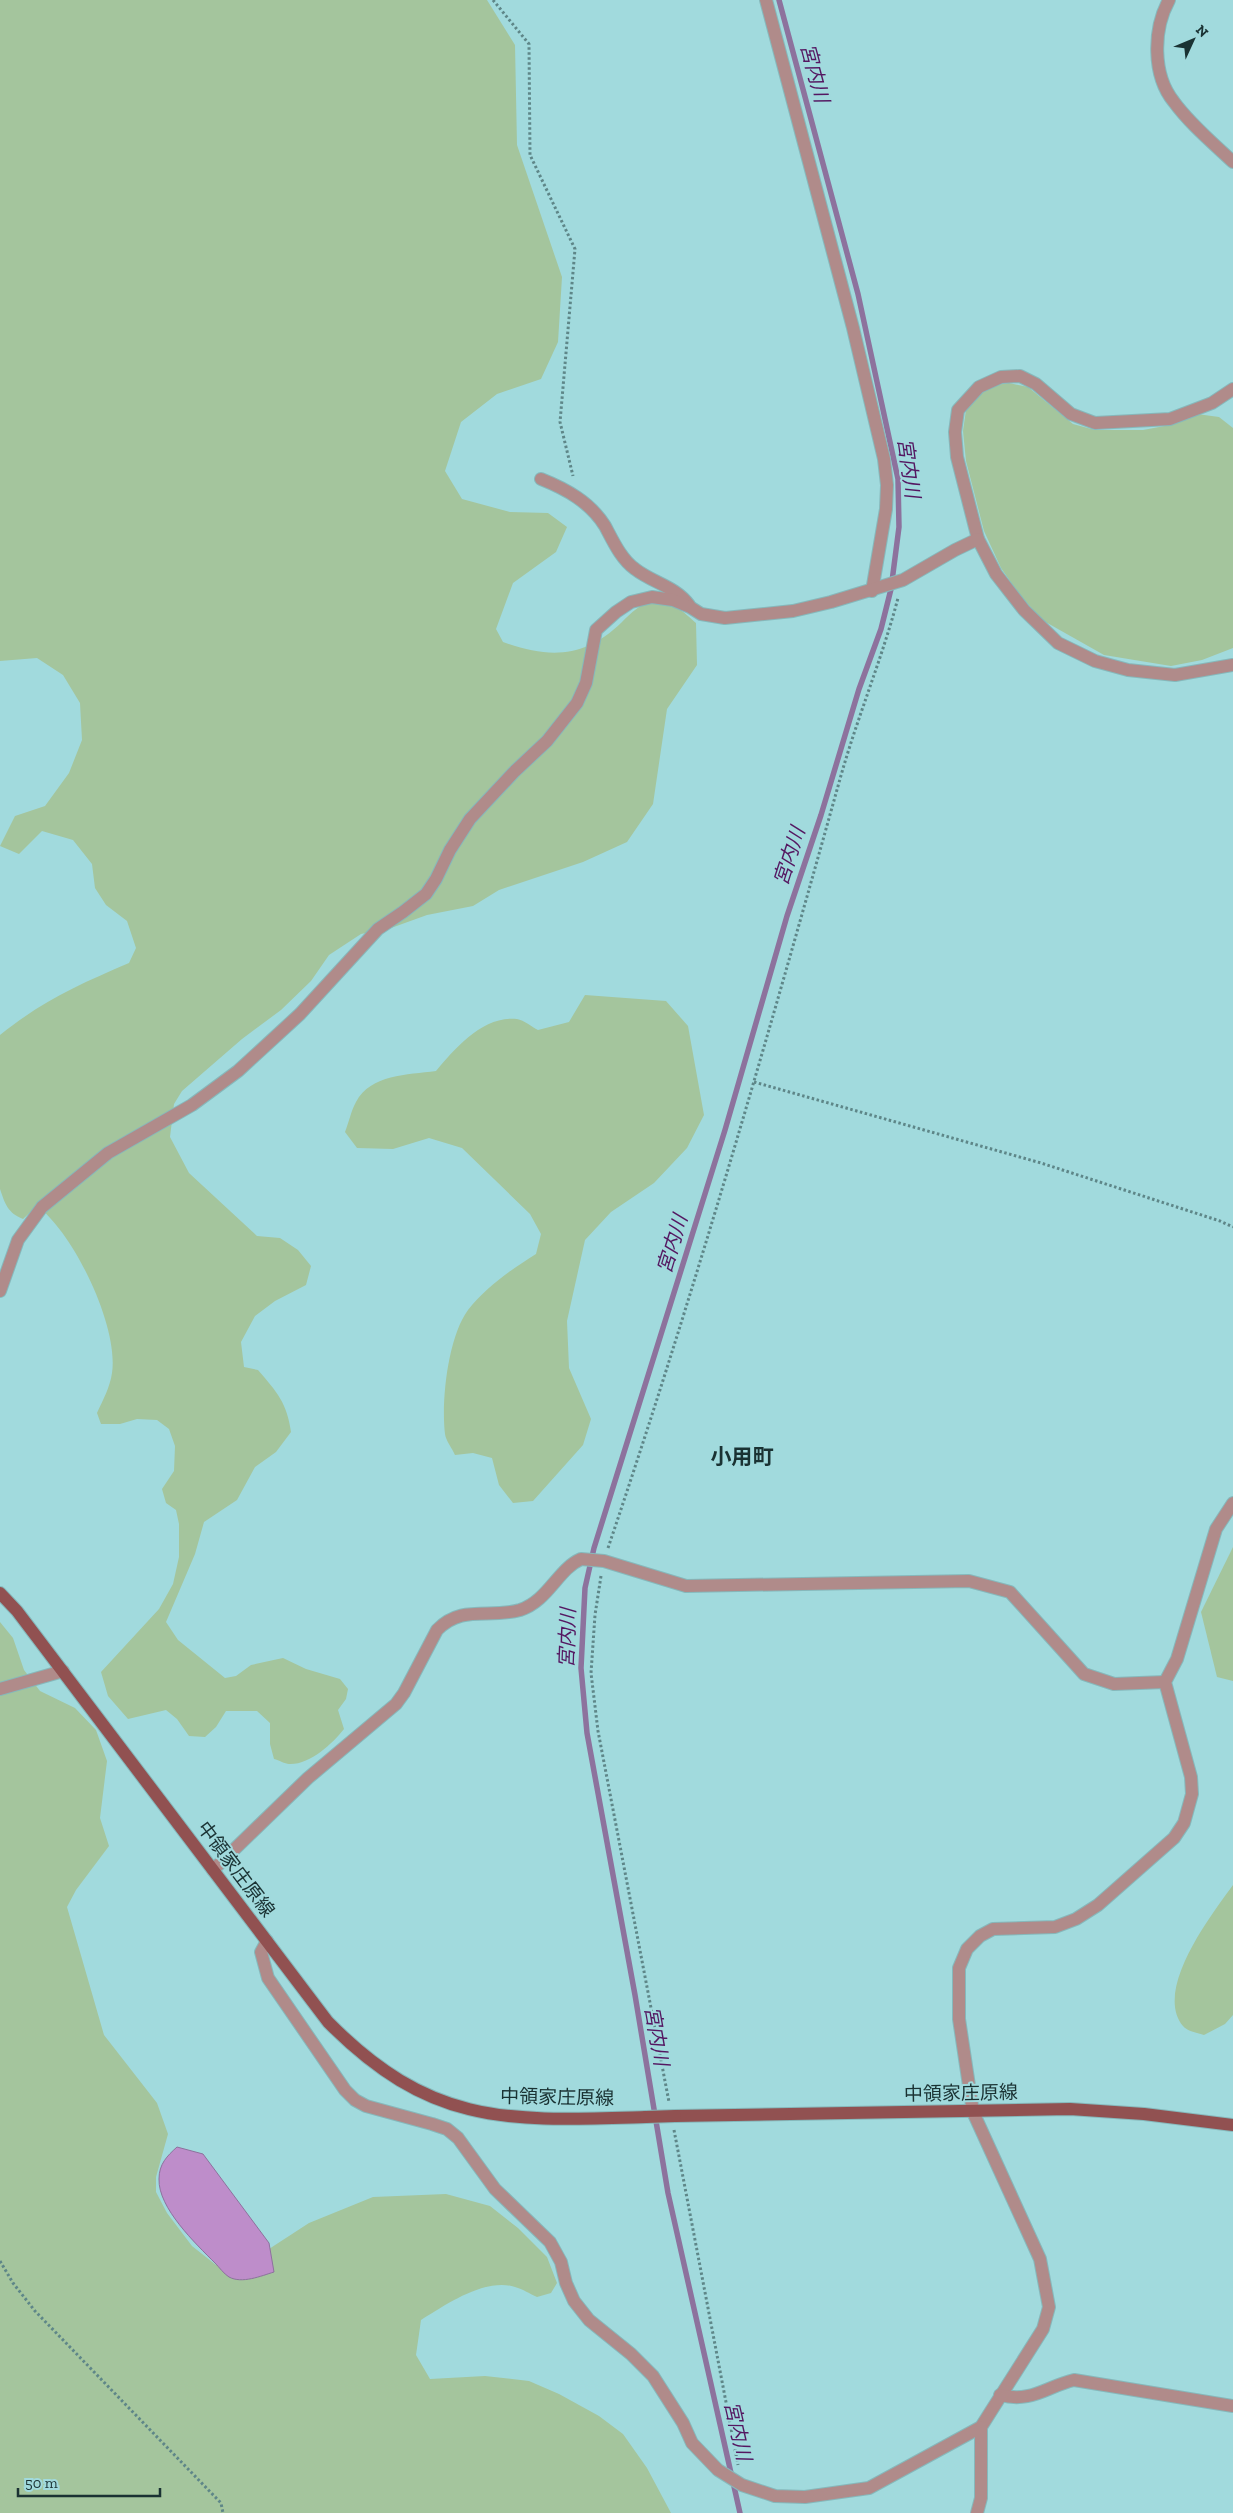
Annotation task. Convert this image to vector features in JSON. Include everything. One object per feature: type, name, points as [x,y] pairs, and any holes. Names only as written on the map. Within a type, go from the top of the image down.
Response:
[{"type":"main road","name":"中領家庄原線","points":[[0,1593],[17,1611],[63,1671],[328,2022],[357,2051],[389,2075],[424,2094],[469,2110],[505,2117],[553,2119],[646,2117],[674,2120],[1070,2110],[1144,2114],[1233,2125]]},
{"type":"street","points":[[766,0],[853,328],[884,459],[887,485],[886,509],[876,589]]},
{"type":"street","points":[[1169,0],[1160,23],[1157,42],[1159,62],[1167,91],[1185,115],[1233,162]]},
{"type":"street","points":[[1233,389],[1212,403],[1170,419],[1095,423],[1071,414],[1036,384],[1020,376],[1001,377],[979,387],[958,410],[954,432],[957,457],[978,539],[996,574],[1024,610],[1058,644],[1095,661],[1128,670],[1174,675],[1233,665]]},
{"type":"street","points":[[542,479],[578,496],[603,523],[620,552],[635,569],[676,591],[690,607],[700,614],[725,618],[793,611],[899,582],[978,539]]},
{"type":"street","points":[[0,1291],[18,1240],[42,1207],[108,1153],[192,1105],[238,1071],[300,1014],[378,929],[426,894],[436,879],[450,850],[470,819],[515,771],[547,742],[577,703],[586,683],[596,630],[616,612],[643,598],[667,599],[690,607]]},
{"type":"street","points":[[976,2513],[981,2498],[981,2427],[1044,2329],[1049,2307],[1040,2259],[973,2112],[959,2019],[959,1968],[968,1949],[980,1936],[994,1929],[1055,1927],[1076,1919],[1098,1905],[1174,1838],[1184,1823],[1192,1794],[1190,1777],[1165,1682],[1177,1659],[1216,1529],[1233,1503]]},
{"type":"street","points":[[213,1870],[308,1778],[396,1704],[404,1693],[437,1630],[444,1623],[462,1614],[504,1613],[532,1605],[577,1561],[586,1558],[602,1560],[686,1586],[969,1582],[992,1586],[1010,1592],[1084,1674],[1114,1684],[1165,1682]]},
{"type":"street","points":[[0,1690],[63,1671]]},
{"type":"street","points":[[267,1941],[261,1952],[268,1978],[345,2090],[366,2106],[447,2129],[458,2138],[495,2189],[550,2242],[561,2262],[566,2283],[579,2307],[595,2326],[631,2354],[654,2376],[683,2423],[692,2443],[718,2470],[740,2484],[775,2496],[805,2497],[869,2488],[981,2427]]},
{"type":"street","points":[[1000,2395],[1015,2399],[1028,2398],[1058,2384],[1074,2380],[1233,2406]]},
{"type":"path","points":[[493,0],[529,44],[530,155],[575,249],[560,422],[578,496]]},
{"type":"path","points":[[669,2103],[598,1731],[592,1683],[595,1615],[602,1560],[662,1388],[754,1082],[852,738],[892,623],[899,582]]},
{"type":"path","points":[[754,1082],[1041,1163],[1220,1221],[1233,1227]]},
{"type":"path","points":[[674,2120],[740,2484]]},
{"type":"path","points":[[0,2261],[13,2283],[35,2311],[221,2503],[223,2513]]},
{"type":"green space","points":[[0,0],[487,0],[515,45],[517,145],[562,277],[558,342],[541,379],[497,394],[461,422],[445,471],[462,499],[510,512],[548,513],[567,527],[556,552],[513,583],[496,629],[503,642],[536,651],[552,653],[580,649],[594,643],[608,634],[636,609],[653,601],[672,604],[696,623],[697,665],[667,709],[653,804],[627,842],[583,862],[499,890],[473,906],[427,915],[391,928],[361,934],[329,955],[311,981],[281,1010],[242,1039],[182,1091],[174,1104],[170,1137],[189,1173],[257,1236],[280,1238],[298,1250],[311,1266],[306,1285],[275,1301],[255,1316],[241,1342],[244,1367],[258,1370],[276,1392],[287,1413],[291,1432],[276,1452],[255,1467],[237,1500],[204,1522],[195,1554],[166,1622],[178,1640],[225,1678],[236,1676],[251,1665],[283,1658],[306,1669],[340,1679],[348,1689],[346,1699],[338,1710],[344,1729],[320,1752],[305,1761],[297,1763],[287,1764],[274,1759],[270,1744],[270,1723],[257,1711],[226,1711],[216,1727],[205,1737],[189,1736],[177,1719],[166,1710],[128,1719],[108,1696],[101,1672],[159,1609],[173,1584],[179,1557],[179,1524],[176,1510],[166,1503],[162,1489],[174,1471],[175,1446],[169,1429],[157,1420],[137,1419],[120,1424],[101,1424],[97,1413],[111,1378],[112,1354],[101,1307],[91,1282],[79,1259],[51,1219],[37,1206],[23,1219],[18,1217],[8,1207],[0,1189],[0,1035],[32,1012],[62,994],[129,963],[136,948],[127,921],[106,905],[95,888],[92,864],[73,840],[42,831],[19,854],[0,846],[15,816],[45,806],[69,773],[82,740],[80,703],[63,675],[37,658],[0,661]]},
{"type":"green space","points":[[1009,383],[1028,387],[1073,424],[1095,430],[1143,430],[1170,425],[1197,414],[1219,417],[1233,428],[1233,648],[1202,660],[1171,666],[1104,655],[1042,620],[1019,594],[1001,568],[984,531],[966,461],[963,431],[966,410],[977,393],[990,386]]},
{"type":"green space","points":[[585,995],[666,1001],[688,1026],[704,1115],[687,1148],[654,1183],[611,1212],[585,1240],[567,1321],[569,1368],[591,1419],[583,1445],[533,1501],[513,1503],[499,1485],[492,1458],[473,1453],[455,1455],[445,1434],[445,1387],[455,1336],[468,1310],[500,1279],[536,1254],[541,1234],[530,1214],[462,1148],[429,1138],[393,1149],[357,1148],[345,1132],[356,1102],[371,1086],[380,1081],[402,1075],[436,1071],[461,1043],[493,1022],[517,1019],[538,1030],[569,1022]]},
{"type":"green space","points":[[1233,1547],[1233,1681],[1217,1677],[1201,1612]]},
{"type":"green space","points":[[0,1622],[13,1638],[24,1670],[40,1691],[75,1708],[96,1730],[107,1761],[100,1818],[109,1846],[76,1890],[67,1907],[104,2035],[157,2103],[168,2134],[156,2177],[156,2192],[167,2213],[192,2246],[216,2265],[252,2260],[309,2223],[373,2197],[446,2194],[490,2206],[518,2228],[547,2257],[557,2283],[551,2293],[537,2297],[518,2288],[504,2285],[479,2289],[454,2300],[421,2320],[416,2355],[430,2379],[485,2376],[529,2381],[559,2394],[599,2416],[623,2434],[647,2468],[671,2513],[0,2513]]},
{"type":"green space","points":[[1233,1885],[1233,2015],[1225,2024],[1204,2035],[1190,2031],[1183,2026],[1176,2011],[1175,1993],[1180,1973],[1189,1953],[1212,1914]]},
{"type":"shaded area","points":[[177,2147],[203,2154],[269,2243],[274,2272],[246,2280],[229,2277],[180,2225],[165,2202],[160,2190],[159,2179],[160,2169],[164,2161]]},
{"type":"waterway","name":"宮内川","points":[[740,2513],[668,2193],[635,1995],[587,1733],[581,1668],[585,1588],[594,1548],[725,1130],[787,916],[821,815],[859,689],[881,629],[891,589],[899,527],[898,479],[858,294],[779,0]]},
{"type":"district","name":"小用町","points":[[742,1456]]}]
